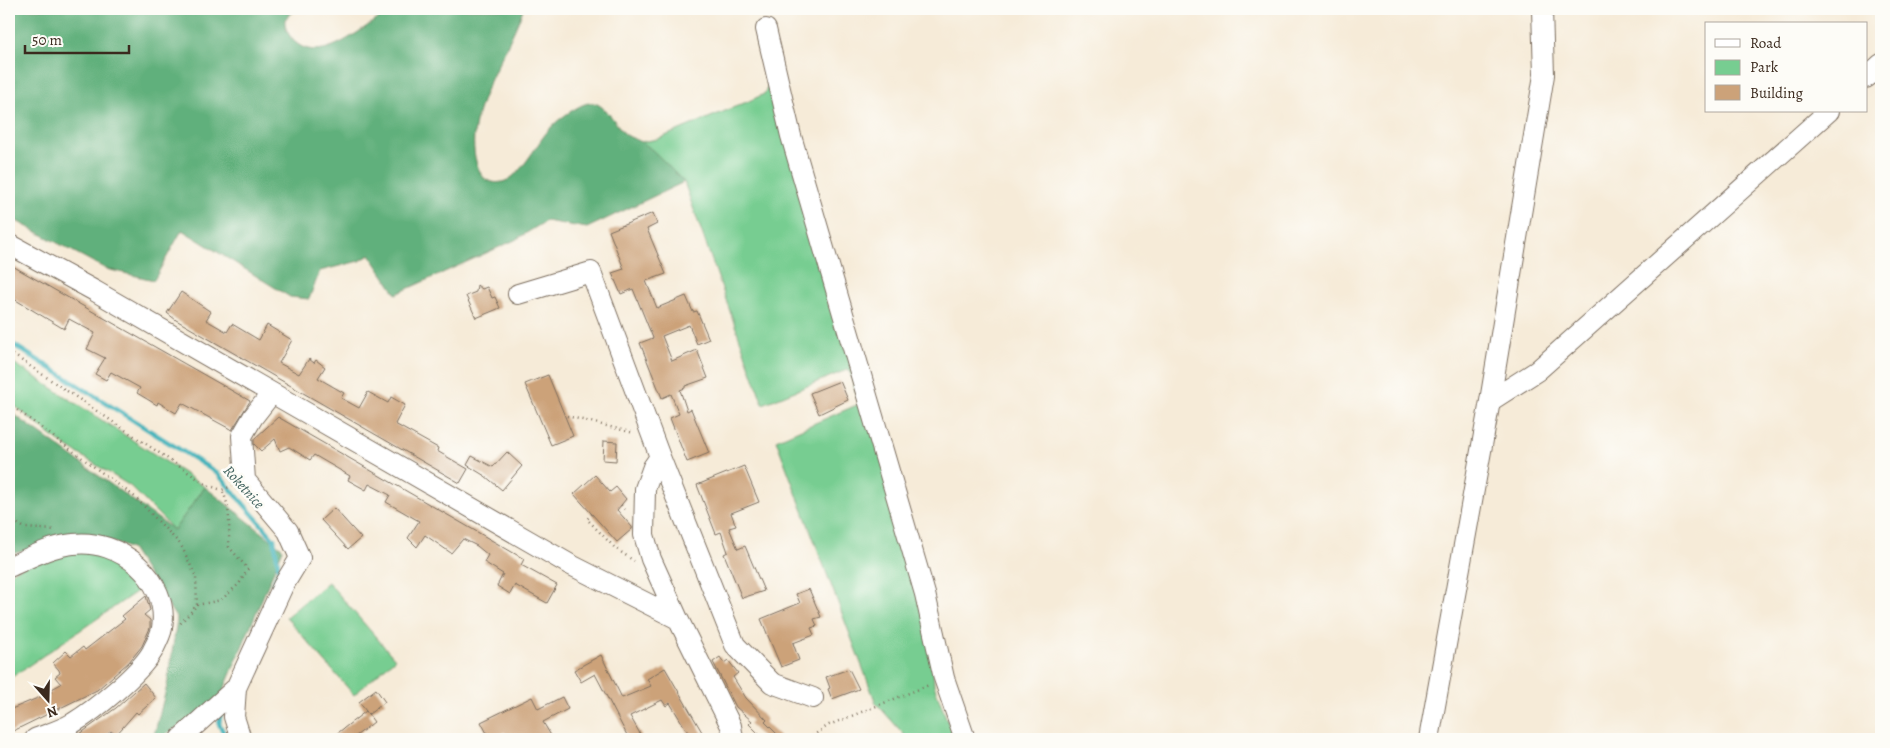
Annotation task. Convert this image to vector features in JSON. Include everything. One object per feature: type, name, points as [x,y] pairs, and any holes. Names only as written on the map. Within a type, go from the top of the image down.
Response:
[{"type":"street","points":[[1429,739],[1490,401],[1544,75],[1542,9]]},
{"type":"street","points":[[766,29],[790,136],[925,594],[944,678],[965,739]]},
{"type":"street","points":[[1868,76],[1881,64]]},
{"type":"street","points":[[1490,401],[1537,371],[1828,112]]},
{"type":"street","points":[[9,244],[95,291],[569,564],[678,619]]},
{"type":"street","points":[[518,294],[590,272],[660,457],[735,645],[772,683],[813,698]]},
{"type":"street","points":[[180,739],[227,697],[283,586],[300,558],[288,531],[245,480],[242,436],[253,416],[271,394]]},
{"type":"street","points":[[660,457],[642,489],[644,535],[651,559],[678,619],[731,726],[733,739]]},
{"type":"street","points":[[9,566],[57,547],[74,544],[91,544],[110,549],[135,562],[149,577],[159,598],[162,613],[162,629],[151,653],[137,670],[94,708],[72,724],[35,739]]},
{"type":"street","points":[[227,697],[241,739]]},
{"type":"path","points":[[9,352],[177,466],[207,485],[223,489],[227,500],[230,528],[229,547],[248,569],[239,584],[221,600],[198,606],[178,626]]},
{"type":"path","points":[[9,404],[136,497],[181,545],[196,577],[198,606]]},
{"type":"path","points":[[567,416],[653,438]]},
{"type":"path","points":[[592,514],[587,519],[615,548],[636,562]]},
{"type":"path","points":[[808,739],[829,725],[895,700],[944,678]]},
{"type":"green space","points":[[400,8],[523,9],[487,90],[474,132],[474,153],[484,178],[495,183],[508,180],[527,161],[547,132],[556,123],[578,107],[594,103],[602,107],[610,115],[623,132],[640,141],[659,156],[684,182],[587,228],[546,221],[515,240],[396,294],[370,255],[359,261],[320,271],[309,299],[290,297],[182,230],[154,280],[106,269],[9,217],[9,9],[297,9],[285,19],[286,29],[295,42],[307,49],[320,50],[334,46],[386,14]]},
{"type":"green space","points":[[770,83],[931,626],[934,685],[954,739],[908,739],[876,703],[776,440],[859,404],[849,369],[763,404],[684,182],[641,142],[658,139],[749,101],[764,94]]},
{"type":"green space","points":[[9,360],[205,487],[174,530],[130,486],[58,441],[9,401]]},
{"type":"green space","points":[[9,411],[174,530],[205,487],[283,549],[218,704],[157,739],[153,739],[167,686],[177,619],[131,549],[99,537],[9,554]]},
{"type":"green space","points":[[88,550],[130,571],[145,586],[9,679],[9,573],[40,559]]},
{"type":"green space","points":[[328,582],[395,659],[354,695],[286,617]]},
{"type":"building","points":[[653,213],[657,224],[647,229],[666,274],[646,281],[657,308],[686,296],[693,312],[697,311],[709,339],[697,344],[689,325],[662,336],[672,361],[697,350],[708,378],[685,386],[685,388],[680,390],[687,411],[691,409],[709,453],[687,462],[670,418],[679,414],[671,394],[662,398],[640,343],[653,338],[633,289],[621,294],[612,273],[624,269],[609,231]]},
{"type":"building","points":[[9,264],[250,401],[232,430],[182,403],[176,413],[158,402],[157,405],[137,393],[140,388],[111,372],[106,380],[95,374],[105,358],[87,349],[95,333],[69,319],[64,329],[9,296]]},
{"type":"building","points":[[477,285],[482,289],[487,287],[492,298],[495,297],[500,308],[476,318],[466,296],[476,292]]},
{"type":"building","points":[[181,292],[211,312],[206,320],[227,332],[232,324],[259,340],[267,325],[292,340],[279,363],[299,374],[309,359],[314,363],[316,360],[325,367],[318,378],[344,393],[341,398],[359,408],[368,392],[388,403],[391,397],[405,405],[395,424],[438,448],[437,451],[468,469],[460,483],[176,320],[167,313]]},
{"type":"building","points":[[548,375],[573,436],[551,445],[525,384]]},
{"type":"building","points":[[840,381],[848,400],[819,414],[810,393]]},
{"type":"building","points":[[278,417],[524,559],[521,565],[557,585],[547,603],[515,585],[510,594],[497,586],[503,574],[484,562],[488,555],[477,546],[463,539],[451,553],[425,535],[417,547],[408,538],[419,521],[386,502],[390,495],[369,484],[366,490],[348,480],[350,476],[314,455],[310,460],[289,447],[280,451],[275,439],[261,451],[254,444],[254,439]]},
{"type":"building","points":[[604,441],[617,442],[616,461],[603,460]]},
{"type":"building","points":[[507,452],[522,466],[502,490],[485,476],[467,465],[472,456],[493,467]]},
{"type":"building","points":[[744,466],[759,502],[731,513],[736,526],[729,528],[738,549],[745,546],[764,591],[742,598],[724,554],[728,552],[721,532],[716,534],[697,485]]},
{"type":"building","points":[[595,475],[610,492],[616,487],[626,499],[617,510],[632,529],[617,542],[574,494]]},
{"type":"building","points":[[334,508],[361,538],[348,549],[321,520]]},
{"type":"building","points":[[809,589],[821,617],[814,619],[817,626],[811,628],[814,635],[793,643],[799,660],[781,667],[761,619],[800,603],[796,594]]},
{"type":"building","points":[[146,596],[150,610],[144,615],[150,620],[150,628],[142,646],[129,662],[97,690],[9,733],[9,710],[52,692],[50,690],[61,684],[55,677],[60,673],[59,670],[53,663],[66,651],[71,656],[83,647],[85,650],[125,619],[122,616]]},
{"type":"building","points":[[601,655],[622,698],[651,686],[647,679],[665,668],[706,739],[692,739],[670,703],[666,706],[662,700],[630,716],[643,739],[629,739],[595,674],[581,682],[574,670]]},
{"type":"building","points":[[720,657],[724,663],[728,660],[738,673],[733,677],[746,698],[767,720],[765,722],[782,739],[764,739],[749,724],[752,721],[736,707],[713,662]]},
{"type":"building","points":[[849,669],[859,689],[832,699],[826,677]]},
{"type":"building","points":[[144,683],[156,698],[138,714],[136,712],[116,735],[111,731],[102,739],[73,739],[116,708]]},
{"type":"building","points":[[376,689],[385,702],[369,714],[359,702]]},
{"type":"building","points":[[532,697],[538,709],[562,697],[568,709],[543,722],[553,739],[507,739],[505,732],[490,739],[481,722]]},
{"type":"building","points":[[366,711],[374,722],[352,739],[330,739]]},
{"type":"waterway","name":"Roketnice","points":[[9,342],[217,473],[274,539],[279,571],[273,584]]},
{"type":"waterway","name":"Roketnice","points":[[221,711],[219,724],[227,739]]}]
